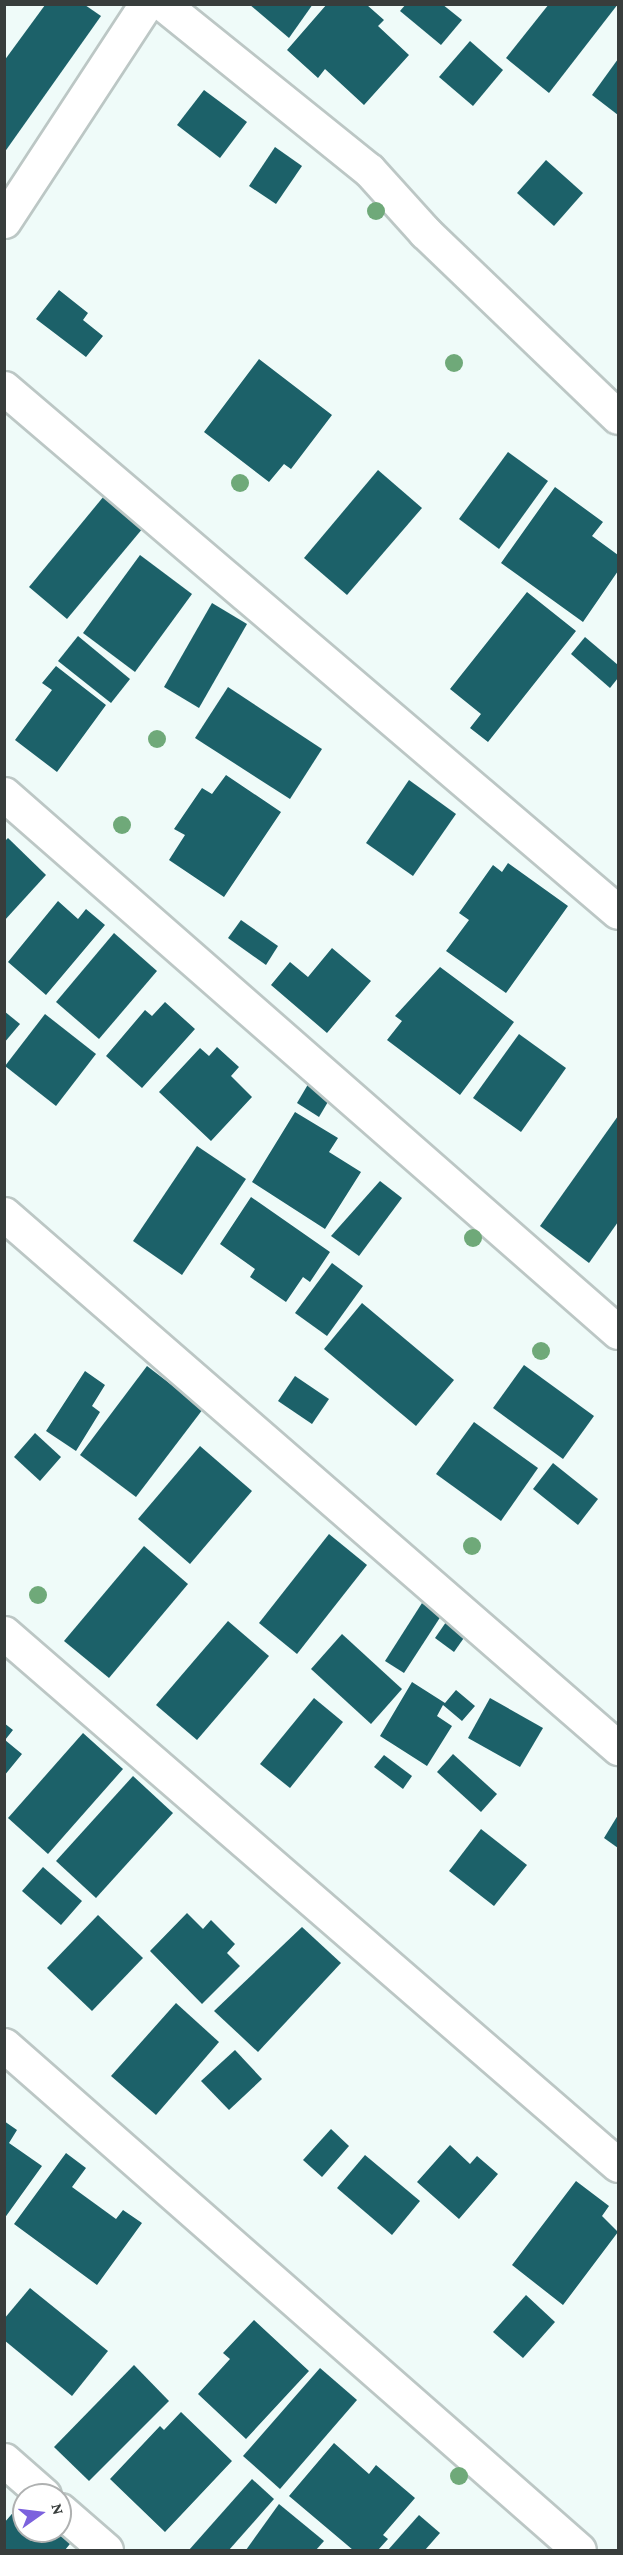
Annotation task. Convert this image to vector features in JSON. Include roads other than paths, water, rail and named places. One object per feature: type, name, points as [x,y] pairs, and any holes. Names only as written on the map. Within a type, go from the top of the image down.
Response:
[{"type":"street","points":[[4,221],[146,4]]},
{"type":"street","points":[[163,4],[369,170],[457,263],[618,417]]},
{"type":"street","points":[[4,388],[618,912]]},
{"type":"street","points":[[4,794],[618,1332]]},
{"type":"street","points":[[4,1214],[618,1748]]},
{"type":"street","points":[[4,1632],[618,2164]]},
{"type":"street","points":[[4,2045],[579,2550]]},
{"type":"street","points":[[4,2460],[30,2483]]},
{"type":"street","points":[[72,2520],[106,2550]]}]
